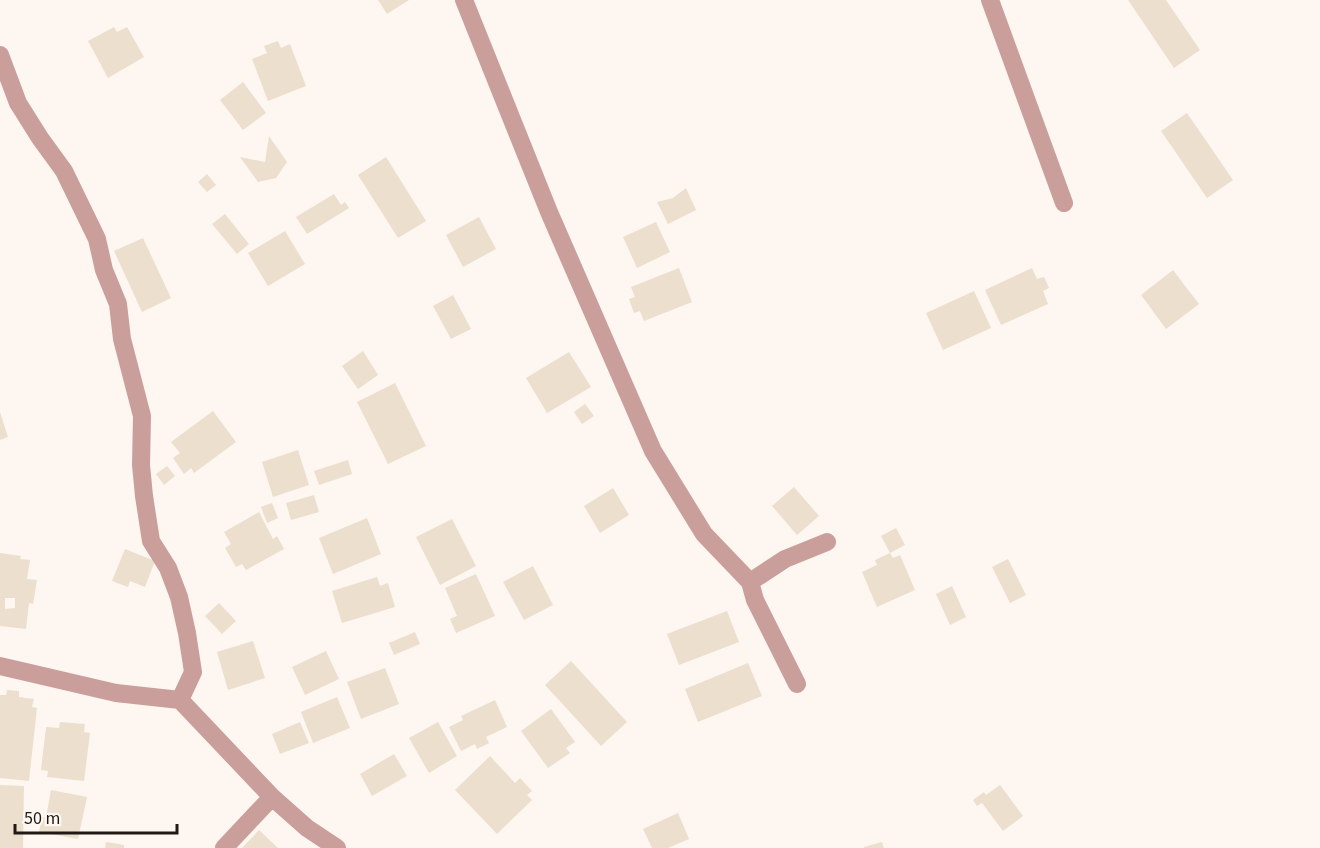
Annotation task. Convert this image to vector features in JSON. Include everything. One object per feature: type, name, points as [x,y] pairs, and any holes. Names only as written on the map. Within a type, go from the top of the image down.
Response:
[{"type":"street","points":[[464,0],[549,212],[653,451],[704,534],[750,582],[755,600],[797,684]]},
{"type":"street","points":[[990,0],[1064,203]]},
{"type":"street","points":[[0,55],[18,103],[64,171],[97,239],[104,270],[118,304],[122,339],[142,416],[141,465],[151,541],[168,568],[187,633],[193,672],[180,700]]},
{"type":"street","points":[[750,582],[784,559],[828,542]]},
{"type":"street","points":[[0,666],[116,693],[180,700],[272,797],[307,828],[337,848]]},
{"type":"street","points":[[224,848],[272,797]]},
{"type":"building","points":[[378,0],[409,0],[387,14]]},
{"type":"building","points":[[1128,0],[1166,0],[1200,50],[1174,68]]},
{"type":"building","points":[[114,27],[117,32],[127,27],[144,57],[108,78],[88,41]]},
{"type":"building","points":[[278,41],[281,48],[290,44],[306,86],[268,101],[252,59],[267,53],[264,46]]},
{"type":"building","points":[[243,82],[266,113],[243,130],[220,100]]},
{"type":"building","points":[[1187,113],[1233,180],[1207,198],[1161,131]]},
{"type":"building","points":[[269,136],[287,162],[276,178],[258,182],[240,157],[265,162]]},
{"type":"building","points":[[386,157],[426,221],[398,238],[358,175]]},
{"type":"building","points":[[207,174],[216,185],[207,192],[198,182]]},
{"type":"building","points":[[686,188],[696,210],[668,224],[657,202],[673,198]]},
{"type":"building","points":[[334,194],[341,205],[345,202],[349,208],[307,234],[296,217]]},
{"type":"building","points":[[225,214],[249,244],[237,254],[212,224]]},
{"type":"building","points":[[479,217],[496,249],[463,267],[446,235]]},
{"type":"building","points":[[656,222],[670,252],[637,268],[623,237]]},
{"type":"building","points":[[285,231],[305,264],[268,286],[248,253]]},
{"type":"building","points":[[143,238],[171,298],[142,312],[114,251]]},
{"type":"building","points":[[679,268],[692,302],[644,321],[640,311],[634,313],[629,299],[635,297],[631,287]]},
{"type":"building","points":[[1032,268],[1037,279],[1044,277],[1049,288],[1043,291],[1048,304],[1001,325],[985,290]]},
{"type":"building","points":[[1173,270],[1199,304],[1166,329],[1141,295]]},
{"type":"building","points":[[974,291],[991,328],[943,350],[926,313]]},
{"type":"building","points":[[453,295],[471,329],[451,339],[433,306]]},
{"type":"building","points":[[363,351],[378,375],[358,389],[342,366]]},
{"type":"building","points":[[569,352],[591,387],[547,413],[526,378]]},
{"type":"building","points":[[395,383],[426,446],[388,464],[357,402]]},
{"type":"building","points":[[585,404],[594,416],[582,424],[574,412]]},
{"type":"building","points":[[213,411],[236,442],[194,473],[191,468],[184,474],[173,458],[180,453],[171,442]]},
{"type":"building","points":[[0,412],[8,437],[0,440]]},
{"type":"building","points":[[298,450],[309,485],[273,497],[262,462]]},
{"type":"building","points":[[348,460],[352,474],[319,485],[314,471]]},
{"type":"building","points":[[167,466],[175,476],[164,485],[156,474]]},
{"type":"building","points":[[794,487],[819,516],[797,535],[772,506]]},
{"type":"building","points":[[613,488],[629,515],[600,533],[584,506]]},
{"type":"building","points":[[314,495],[319,512],[291,520],[286,503]]},
{"type":"building","points":[[272,503],[278,518],[267,523],[261,507]]},
{"type":"building","points":[[259,512],[273,539],[277,536],[284,549],[246,570],[242,564],[236,567],[225,548],[231,544],[224,532]]},
{"type":"building","points":[[367,518],[381,554],[333,574],[319,538]]},
{"type":"building","points":[[452,519],[476,566],[440,585],[416,537]]},
{"type":"building","points":[[896,528],[905,545],[890,553],[881,536]]},
{"type":"building","points":[[125,549],[155,561],[145,587],[130,581],[128,587],[112,581]]},
{"type":"building","points":[[0,553],[21,556],[20,559],[30,560],[27,579],[37,580],[33,604],[29,603],[26,629],[0,626]],"holes":[[[5,598],[15,598],[15,608],[5,609]]]},
{"type":"building","points":[[890,553],[893,558],[900,555],[915,590],[877,607],[862,572],[877,565],[875,560]]},
{"type":"building","points":[[1008,559],[1026,595],[1010,603],[992,567]]},
{"type":"building","points":[[533,566],[553,605],[524,620],[503,582]]},
{"type":"building","points":[[476,574],[495,616],[456,633],[450,619],[457,616],[445,588]]},
{"type":"building","points":[[377,577],[380,586],[388,583],[395,607],[342,623],[332,591]]},
{"type":"building","points":[[952,586],[966,617],[950,625],[936,594]]},
{"type":"building","points":[[219,603],[236,621],[222,634],[205,616]]},
{"type":"building","points":[[727,611],[739,642],[679,665],[667,634]]},
{"type":"building","points":[[415,632],[420,644],[394,655],[389,643]]},
{"type":"building","points":[[253,641],[265,678],[228,690],[217,652]]},
{"type":"building","points":[[326,651],[339,679],[305,695],[292,667]]},
{"type":"building","points":[[571,661],[627,722],[601,746],[545,685]]},
{"type":"building","points":[[748,663],[762,696],[698,722],[685,689]]},
{"type":"building","points":[[385,668],[399,704],[361,719],[347,682]]},
{"type":"building","points":[[7,690],[19,691],[19,697],[34,699],[32,707],[37,708],[29,781],[0,778],[0,695],[6,695]]},
{"type":"building","points":[[337,697],[350,728],[313,743],[301,712]]},
{"type":"building","points":[[495,700],[507,727],[486,737],[489,743],[477,749],[475,744],[461,751],[449,727],[463,720],[461,716]]},
{"type":"building","points":[[551,709],[575,742],[566,748],[570,753],[548,768],[521,731]]},
{"type":"building","points":[[60,722],[85,724],[84,732],[90,733],[84,781],[47,777],[48,771],[41,770],[46,727],[59,728]]},
{"type":"building","points":[[300,722],[309,743],[280,754],[272,734]]},
{"type":"building","points":[[438,722],[457,756],[429,773],[409,738]]},
{"type":"building","points":[[394,754],[407,776],[372,796],[360,774]]},
{"type":"building","points":[[490,756],[515,783],[520,778],[532,791],[527,795],[532,800],[497,834],[455,790]]},
{"type":"building","points":[[0,785],[24,786],[23,848],[0,848]]},
{"type":"building","points":[[1000,785],[1023,816],[1003,831],[982,803],[977,806],[973,800],[984,792],[986,795]]},
{"type":"building","points":[[51,790],[87,797],[78,839],[39,832],[42,817],[46,817]]},
{"type":"building","points":[[678,813],[689,839],[668,848],[652,848],[643,829]]},
{"type":"building","points":[[259,830],[278,848],[242,848]]},
{"type":"building","points":[[106,842],[124,845],[124,848],[105,848]]},
{"type":"building","points":[[882,842],[884,848],[864,848],[864,847]]}]
